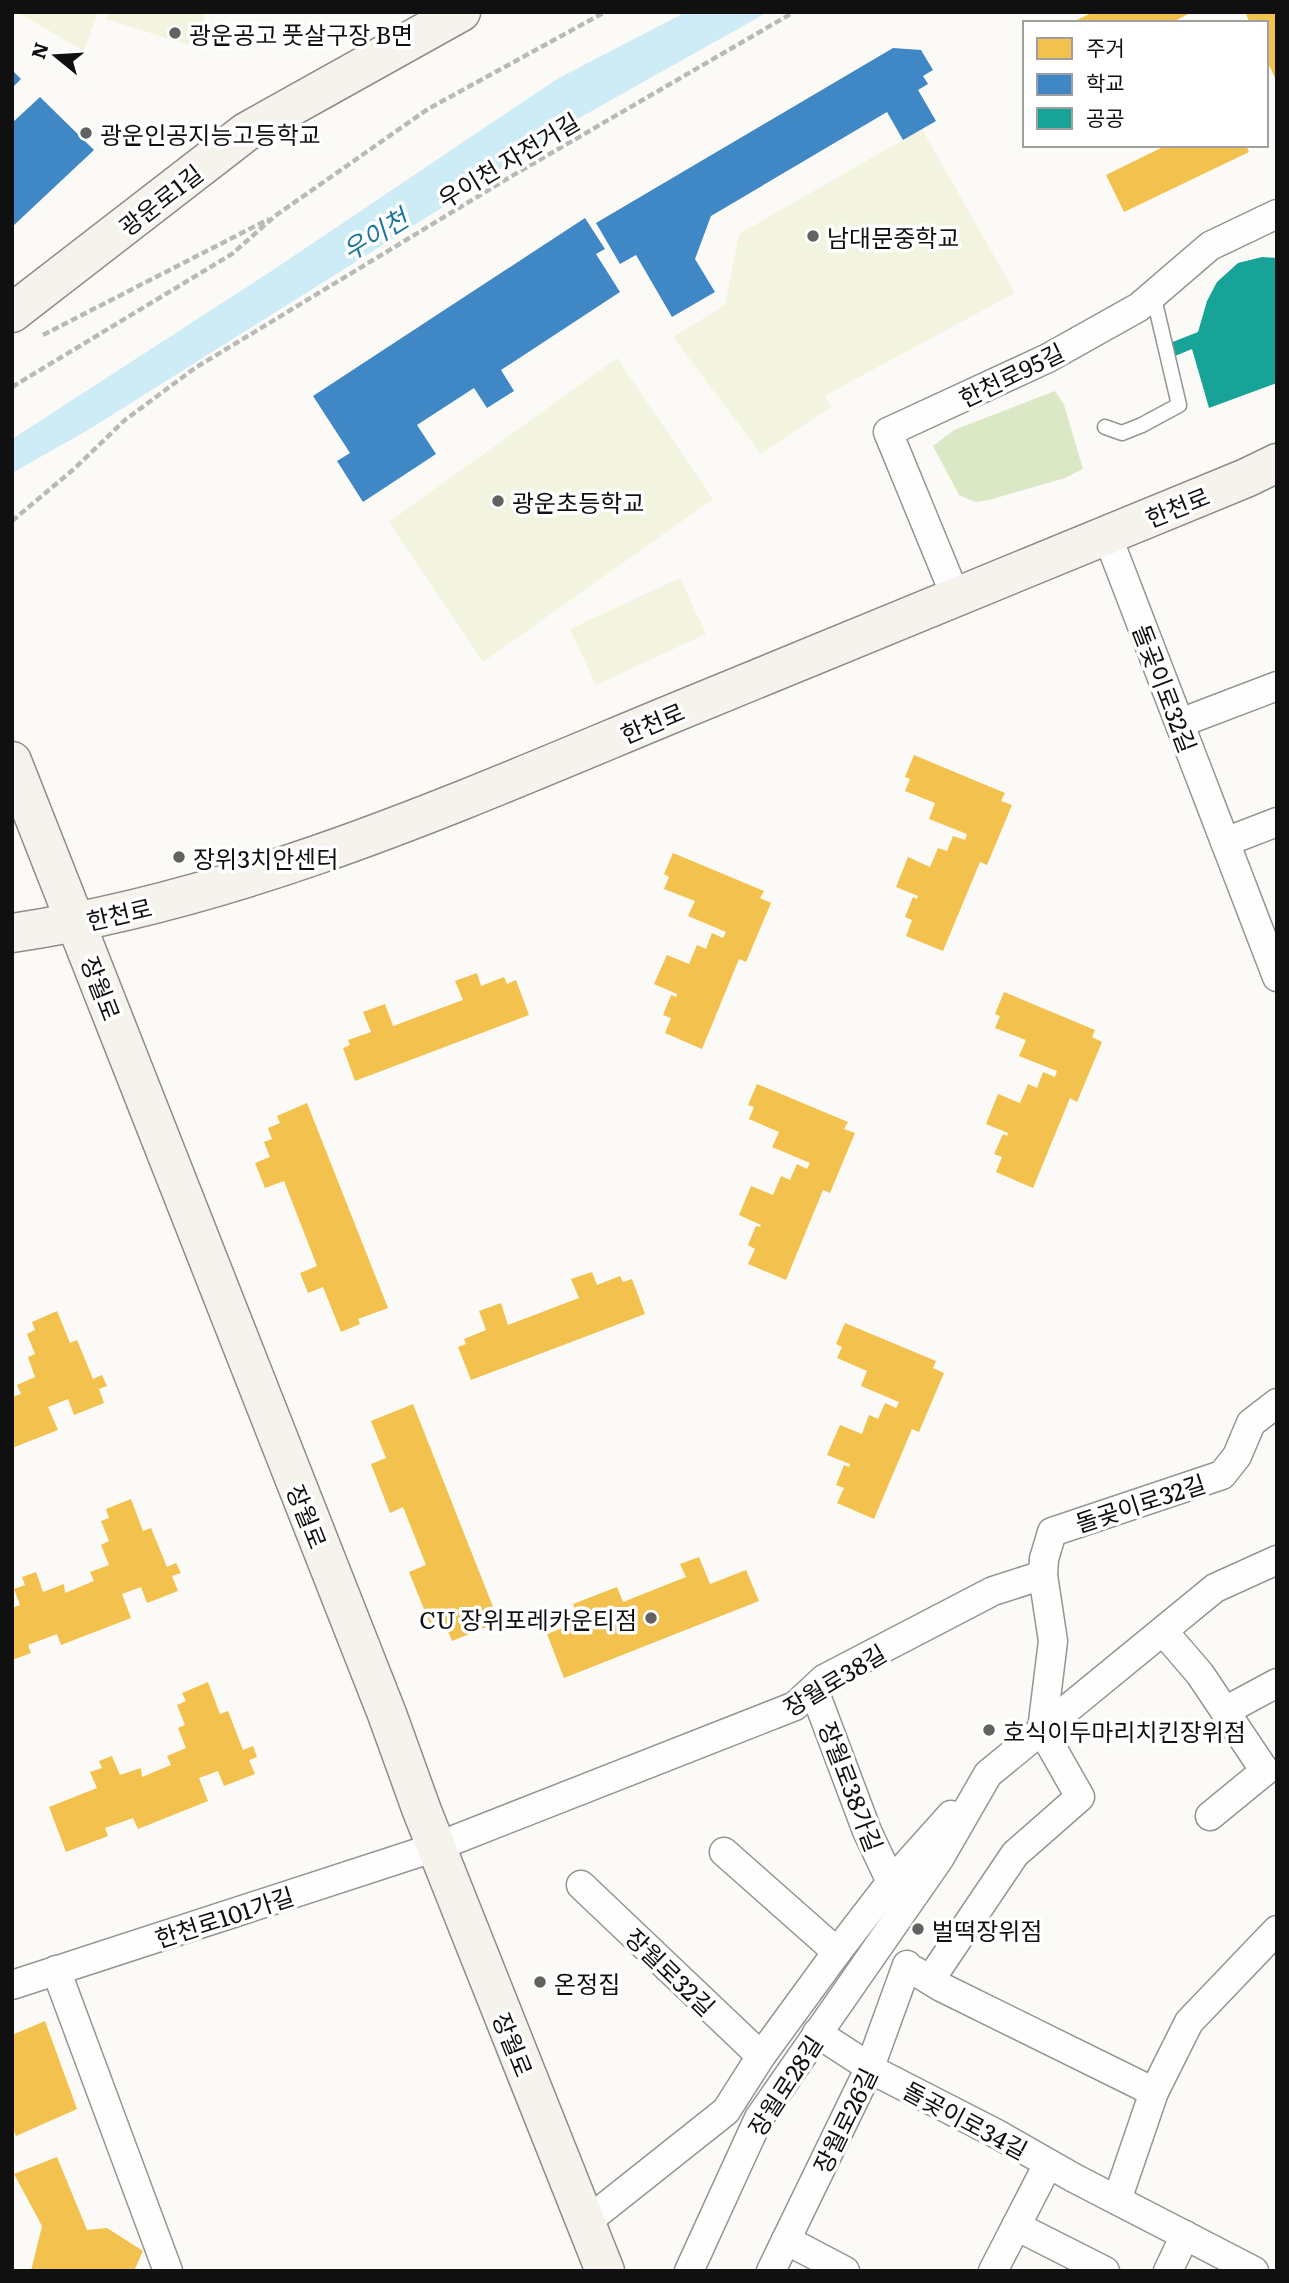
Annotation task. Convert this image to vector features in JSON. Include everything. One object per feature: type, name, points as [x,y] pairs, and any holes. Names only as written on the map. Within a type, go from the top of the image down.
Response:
[{"type":"street","name":"광운로1길","points":[[15,311],[246,132],[461,12]]},
{"type":"street","name":"한천로95길","points":[[955,595],[888,432],[1037,364],[1139,307],[1210,246],[1277,214]]},
{"type":"street","name":"한천로","points":[[12,933],[77,923],[183,898],[291,866],[504,784],[1277,463]]},
{"type":"street","name":"돌곶이로32길","points":[[1107,535],[1225,842],[1274,961]]},
{"type":"street","points":[[1180,723],[1277,686]]},
{"type":"street","name":"장월로","points":[[12,761],[387,1714],[436,1847],[605,2271]]},
{"type":"street","points":[[1225,842],[1277,822]]},
{"type":"street","name":"돌곶이로32길","points":[[1043,1575],[1044,1559],[1052,1532],[1222,1475],[1237,1456],[1251,1423],[1277,1403]]},
{"type":"street","name":"장월로28길","points":[[689,2271],[759,2118],[939,1859],[988,1774],[1215,1588],[1277,1560]]},
{"type":"street","points":[[1042,1730],[1054,1642],[1043,1575]]},
{"type":"street","name":"장월로38길","points":[[436,1847],[795,1706],[824,1679],[993,1591],[1043,1575]]},
{"type":"street","points":[[1163,1631],[1200,1674],[1265,1771],[1210,1816]]},
{"type":"street","points":[[1225,1711],[1277,1683]]},
{"type":"street","name":"장월로38가길","points":[[814,1690],[867,1831],[891,1882]]},
{"type":"street","name":"장월로26길","points":[[771,2271],[918,1973],[1015,1854],[1080,1797],[1042,1730]]},
{"type":"street","points":[[585,2223],[726,2111],[761,2056],[891,1882],[988,1774]]},
{"type":"street","name":"한천로101가길","points":[[12,1985],[436,1847]]},
{"type":"street","points":[[724,1852],[837,1952]]},
{"type":"street","name":"장월로32길","points":[[581,1885],[761,2056]]},
{"type":"street","points":[[1118,2200],[1154,2092],[1189,2022],[1277,1930]]},
{"type":"street","points":[[877,1947],[918,1973],[1154,2092]]},
{"type":"street","points":[[56,1970],[168,2271]]},
{"type":"street","name":"돌곶이로34길","points":[[817,2034],[870,2067],[1048,2164],[1254,2271]]},
{"type":"street","points":[[993,2271],[1048,2164]]},
{"type":"street","points":[[1016,2226],[1105,2271]]},
{"type":"street","points":[[1168,2271],[1185,2235]]},
{"type":"street","points":[[786,2240],[845,2271]]},
{"type":"lane","points":[[1105,427],[1122,433],[1179,405],[1153,294]]},
{"type":"path","points":[[12,387],[232,254],[275,216],[428,109],[605,12]]},
{"type":"path","name":"우이천 자전거길","points":[[12,521],[75,468],[125,419],[195,368],[572,140],[794,12]]},
{"type":"path","points":[[15,311],[40,337],[275,216]]},
{"type":"green space","points":[[17,12],[98,12],[84,51]]},
{"type":"green space","name":"광운공고 풋살구장 B면","points":[[108,12],[206,12],[195,47],[106,19]]},
{"type":"green space","points":[[922,129],[1015,293],[824,396],[832,406],[761,454],[673,337],[725,305],[739,234]]},
{"type":"green space","points":[[617,358],[713,499],[483,662],[389,522]]},
{"type":"green space","points":[[1055,391],[1064,405],[1083,469],[1065,478],[989,500],[975,502],[959,495],[933,446],[954,430]]},
{"type":"green space","points":[[680,578],[706,634],[596,685],[570,629]]},
{"type":"water","name":"우이천","points":[[686,12],[768,12],[556,131],[459,197],[88,430],[12,473],[12,439],[270,272],[557,79]]},
{"type":"building: 주거","points":[[1093,12],[1192,12],[1175,21],[1075,21]]},
{"type":"building: 주거","points":[[1245,12],[1277,12],[1277,82],[1268,63],[1268,21],[1249,21]]},
{"type":"building: 주거","points":[[1163,147],[1247,147],[1249,152],[1124,212],[1106,175]]},
{"type":"building: 주거","points":[[914,755],[1005,793],[1001,801],[1012,805],[987,865],[980,862],[943,951],[906,936],[912,920],[905,917],[913,897],[917,899],[918,896],[896,887],[908,857],[930,867],[938,848],[947,851],[953,836],[965,840],[967,834],[929,819],[935,803],[905,791],[910,779],[905,777]]},
{"type":"building: 주거","points":[[673,853],[764,891],[760,898],[771,903],[746,962],[739,959],[702,1049],[665,1033],[671,1018],[663,1015],[671,995],[676,997],[677,994],[654,984],[667,955],[689,964],[697,945],[706,949],[712,933],[723,938],[726,932],[688,916],[695,901],[664,889],[669,877],[664,874]]},
{"type":"building: 주거","points":[[477,973],[481,986],[504,977],[507,984],[516,980],[529,1015],[355,1081],[343,1048],[350,1045],[348,1040],[371,1032],[363,1012],[385,1004],[393,1026],[463,1000],[455,981]]},
{"type":"building: 주거","points":[[1004,992],[1095,1030],[1092,1037],[1102,1042],[1077,1102],[1070,1098],[1033,1188],[996,1172],[1002,1157],[994,1154],[1003,1134],[1007,1136],[1008,1133],[986,1124],[998,1094],[1020,1103],[1028,1084],[1037,1088],[1043,1072],[1055,1077],[1057,1071],[1019,1056],[1026,1040],[995,1028],[1000,1016],[995,1014]]},
{"type":"building: 주거","points":[[757,1084],[848,1122],[844,1129],[855,1133],[830,1193],[823,1190],[786,1280],[748,1264],[755,1249],[748,1245],[756,1226],[761,1225],[739,1215],[751,1186],[773,1195],[781,1176],[790,1180],[797,1164],[807,1169],[810,1163],[772,1147],[779,1132],[749,1119],[754,1107],[748,1105]]},
{"type":"building: 주거","points":[[307,1103],[388,1308],[358,1319],[360,1324],[341,1332],[323,1287],[308,1293],[300,1273],[317,1266],[284,1181],[265,1188],[255,1163],[270,1157],[264,1142],[272,1139],[268,1128],[280,1123],[277,1116]]},
{"type":"building: 주거","points":[[592,1272],[597,1285],[620,1276],[623,1282],[632,1279],[645,1314],[471,1380],[458,1347],[466,1344],[464,1339],[486,1330],[479,1311],[501,1303],[508,1325],[579,1298],[571,1279]]},
{"type":"building: 주거","points":[[57,1311],[70,1343],[77,1340],[93,1379],[102,1375],[107,1386],[99,1389],[104,1403],[74,1415],[68,1399],[48,1407],[58,1430],[12,1448],[12,1397],[21,1394],[17,1385],[35,1377],[28,1357],[35,1354],[27,1334],[35,1330],[32,1322]]},
{"type":"building: 주거","points":[[845,1323],[936,1361],[933,1368],[944,1373],[919,1432],[912,1429],[874,1519],[837,1503],[844,1488],[836,1485],[844,1465],[849,1467],[850,1464],[827,1455],[840,1425],[862,1434],[869,1415],[878,1419],[885,1403],[896,1408],[899,1402],[861,1386],[867,1371],[837,1358],[842,1347],[836,1344]]},
{"type":"building: 주거","points":[[413,1404],[499,1622],[452,1641],[443,1619],[430,1624],[409,1572],[426,1565],[403,1507],[390,1513],[371,1464],[386,1458],[371,1421]]},
{"type":"building: 주거","points":[[131,1499],[143,1531],[151,1528],[167,1567],[176,1563],[181,1573],[172,1576],[178,1591],[147,1603],[141,1587],[122,1594],[131,1618],[61,1645],[57,1634],[28,1645],[31,1653],[12,1660],[12,1608],[20,1605],[14,1589],[25,1585],[22,1577],[36,1572],[43,1592],[64,1584],[65,1593],[94,1581],[90,1572],[109,1565],[101,1545],[109,1541],[101,1521],[109,1518],[106,1509]]},
{"type":"building: 주거","points":[[699,1557],[710,1584],[746,1570],[759,1601],[564,1678],[547,1634],[580,1621],[573,1604],[617,1587],[623,1602],[686,1577],[680,1564]]},
{"type":"building: 주거","points":[[208,1682],[220,1714],[228,1711],[243,1750],[253,1746],[257,1757],[249,1760],[255,1774],[224,1786],[218,1771],[199,1778],[208,1801],[138,1829],[133,1818],[105,1828],[108,1836],[66,1852],[49,1807],[97,1788],[90,1772],[102,1768],[99,1761],[112,1756],[120,1775],[141,1768],[142,1777],[171,1765],[167,1756],[186,1748],[178,1728],[185,1725],[177,1705],[186,1701],[182,1693]]},
{"type":"building: 주거","points":[[45,2021],[77,2109],[16,2136],[12,2126],[12,2035]]},
{"type":"building: 주거","points":[[57,2157],[87,2230],[107,2228],[143,2251],[134,2271],[31,2271],[42,2226],[14,2174]]},
{"type":"building: 학교","points":[[893,48],[921,50],[933,70],[923,76],[928,84],[918,90],[936,121],[903,140],[887,112],[711,216],[695,259],[715,292],[672,317],[636,255],[620,264],[596,223]]},
{"type":"building: 학교","points":[[12,70],[21,79],[12,88]]},
{"type":"building: 학교","points":[[40,97],[94,150],[12,227],[12,123]]},
{"type":"building: 학교","points":[[585,218],[605,249],[596,254],[620,292],[501,370],[514,391],[487,408],[474,388],[417,425],[436,454],[363,502],[337,461],[350,453],[313,396]]},
{"type":"building: 공공","points":[[1262,257],[1277,258],[1277,383],[1209,408],[1192,349],[1175,356],[1170,343],[1198,332],[1207,301],[1217,282],[1238,263]]},
{"type":"place","name":"광운공고 풋살구장 B면","points":[[175,33]]},
{"type":"place","name":"광운인공지능고등학교","points":[[86,133]]},
{"type":"place","name":"남대문중학교","points":[[813,236]]},
{"type":"place","name":"광운초등학교","points":[[498,501]]},
{"type":"place","name":"장위3치안센터","points":[[179,857]]},
{"type":"place","name":"CU 장위포레카운티점","points":[[651,1618]]},
{"type":"place","name":"호식이두마리치킨장위점","points":[[989,1730]]},
{"type":"place","name":"벌떡장위점","points":[[918,1929]]},
{"type":"place","name":"온정집","points":[[540,1982]]}]
